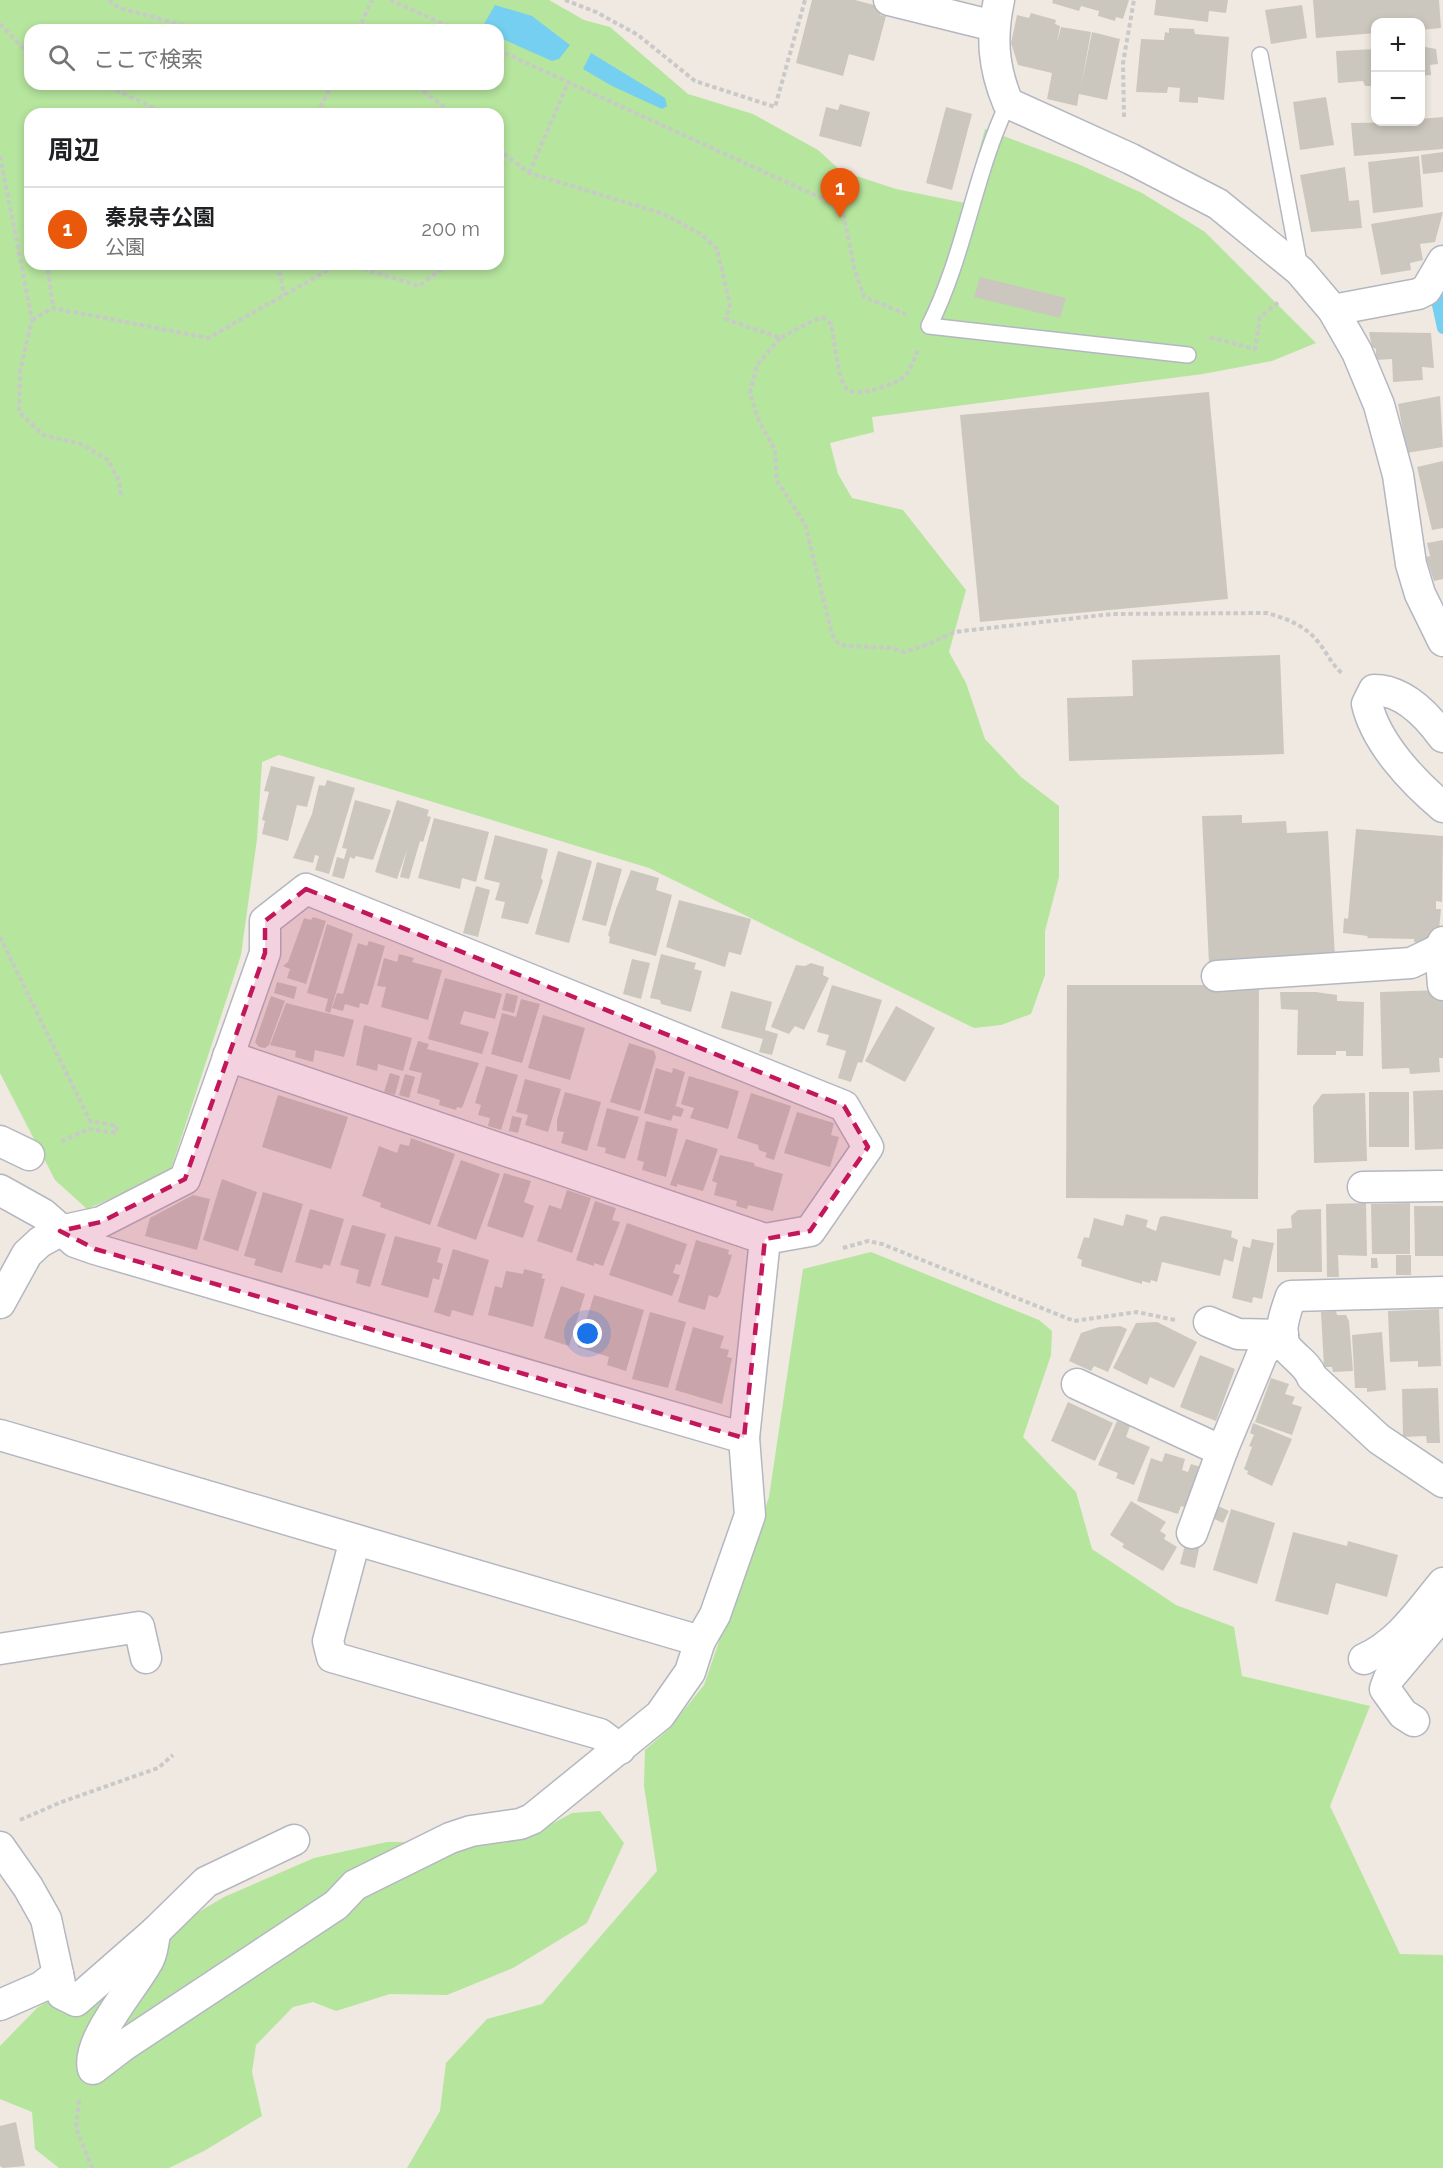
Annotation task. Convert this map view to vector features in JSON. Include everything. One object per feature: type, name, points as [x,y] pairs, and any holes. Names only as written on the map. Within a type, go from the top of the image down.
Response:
[{"type":"street","points":[[889,0],[997,13],[995,64],[1008,103],[1118,153],[1218,204],[1300,271],[1333,310],[1357,352],[1379,405],[1398,475],[1411,564],[1420,594],[1443,641]]},
{"type":"street","points":[[1333,310],[1418,294],[1426,290],[1443,261]]},
{"type":"street","points":[[1443,737],[1433,723],[1397,693],[1374,690],[1367,704],[1386,745],[1427,794],[1443,807]]},
{"type":"street","points":[[0,1303],[27,1254],[40,1242],[60,1231],[101,1222],[185,1179],[228,1056],[265,953],[265,921],[306,889],[844,1106],[868,1147],[810,1231],[765,1239],[228,1056]]},
{"type":"street","points":[[1217,976],[1412,963],[1442,946],[1443,985]]},
{"type":"street","points":[[0,1141],[29,1155]]},
{"type":"street","points":[[1363,1187],[1443,1186]]},
{"type":"street","points":[[0,1190],[43,1214],[75,1242],[95,1249],[744,1438]]},
{"type":"street","points":[[155,1932],[150,1957],[96,2043],[91,2062],[93,2069],[123,2046],[336,1905],[355,1885],[450,1838],[471,1831],[520,1824],[532,1819],[660,1715],[690,1672],[700,1641],[715,1615],[750,1515],[744,1438],[765,1239]]},
{"type":"street","points":[[1443,1292],[1291,1296],[1284,1317],[1282,1335],[1286,1347],[1308,1366],[1312,1377],[1379,1439],[1443,1482]]},
{"type":"street","points":[[1209,1322],[1238,1334],[1282,1335]]},
{"type":"street","points":[[1192,1533],[1222,1451],[1263,1352],[1282,1335]]},
{"type":"street","points":[[1077,1384],[1222,1451]]},
{"type":"street","points":[[0,1435],[700,1641]]},
{"type":"street","points":[[356,1540],[328,1641],[332,1657],[600,1734],[620,1749]]},
{"type":"street","points":[[1364,1659],[1380,1651],[1399,1636],[1443,1583]]},
{"type":"street","points":[[1414,1721],[1403,1714],[1385,1689],[1389,1678],[1443,1614]]},
{"type":"street","points":[[0,1649],[139,1627],[146,1658]]},
{"type":"street","points":[[0,1847],[28,1887],[46,1919],[62,1994],[76,2001],[155,1932],[207,1882],[294,1840]]},
{"type":"street","points":[[0,2005],[41,1987],[58,1974]]},
{"type":"lane","points":[[1260,55],[1300,271]]},
{"type":"lane","points":[[1008,103],[995,130],[947,290],[929,326],[1188,355]]},
{"type":"path","points":[[109,0],[118,8],[180,24]]},
{"type":"path","points":[[361,24],[372,0]]},
{"type":"path","points":[[390,0],[444,24]]},
{"type":"path","points":[[565,0],[596,12],[638,35],[695,81],[775,107],[806,0]]},
{"type":"path","points":[[1118,153],[1124,131],[1123,63],[1134,0]]},
{"type":"path","points":[[0,24],[24,48]]},
{"type":"path","points":[[504,53],[832,203],[844,217],[855,271],[864,297],[929,326],[906,375],[886,386],[858,393],[846,390],[831,324],[824,318],[814,320],[780,338],[757,365],[750,393],[759,421],[776,450],[777,481],[805,524],[832,634],[838,643],[845,646],[891,648],[904,652],[929,644],[954,632],[1089,617],[1267,613],[1289,619],[1303,628],[1318,642],[1336,669],[1370,697]]},
{"type":"path","points":[[530,173],[568,83]]},
{"type":"path","points":[[115,90],[155,108]]},
{"type":"path","points":[[320,108],[329,90]]},
{"type":"path","points":[[422,90],[445,108]]},
{"type":"path","points":[[504,154],[530,173],[664,214],[701,234],[717,249],[730,304],[726,319],[780,338]]},
{"type":"path","points":[[0,156],[32,320],[20,371],[19,412],[44,435],[81,444],[108,460],[119,481],[121,495]]},
{"type":"path","points":[[48,270],[53,309]]},
{"type":"path","points":[[279,270],[284,295]]},
{"type":"path","points":[[32,320],[53,309],[208,338],[328,270]]},
{"type":"path","points":[[368,270],[419,286],[440,270]]},
{"type":"path","points":[[1203,335],[1255,349],[1260,316],[1274,305]]},
{"type":"path","points":[[0,937],[90,1121],[117,1126],[116,1133],[89,1129],[29,1155]]},
{"type":"path","points":[[868,1241],[1074,1321],[1137,1312],[1180,1322],[1205,1332],[1209,1322]]},
{"type":"path","points":[[17,1821],[58,1803],[158,1768],[173,1755]]},
{"type":"path","points":[[92,2168],[80,2141],[75,2118],[78,2100],[93,2069]]},
{"type":"highlighted area","points":[[306,889],[844,1106],[868,1147],[810,1231],[765,1239],[744,1438],[95,1249],[60,1231],[101,1222],[185,1179],[265,953],[265,921]]},
{"type":"green space","points":[[0,0],[549,0],[584,20],[610,27],[688,94],[753,114],[818,150],[841,171],[896,189],[965,203],[985,129],[1078,164],[1142,193],[1205,232],[1316,343],[1272,361],[1203,374],[872,417],[874,432],[830,443],[838,474],[852,498],[903,510],[966,590],[949,652],[966,683],[985,739],[1021,777],[1059,806],[1059,877],[1045,931],[1045,975],[1031,1014],[1001,1025],[974,1028],[649,868],[279,755],[262,762],[257,839],[241,955],[170,1172],[87,1209],[55,1180],[0,1073]]},
{"type":"green space","points":[[871,1252],[1039,1320],[1052,1331],[1051,1355],[1023,1437],[1076,1492],[1092,1549],[1176,1605],[1234,1627],[1242,1676],[1370,1706],[1330,1806],[1400,1954],[1443,1955],[1443,2168],[407,2168],[440,2111],[446,2063],[487,2019],[542,2004],[657,1871],[644,1786],[645,1750],[669,1729],[704,1685],[769,1497],[803,1269]]},
{"type":"green space","points":[[600,1811],[624,1843],[587,1923],[513,1968],[447,1995],[390,1994],[336,2011],[313,2002],[293,2007],[256,2045],[252,2072],[262,2116],[204,2151],[169,2168],[59,2168],[35,2149],[32,2112],[0,2099],[0,2046],[37,2008],[224,1897],[314,1858],[387,1842],[495,1842],[539,1831],[572,1813]]},
{"type":"water","points":[[495,5],[532,16],[570,45],[559,59],[552,61],[504,40],[504,24],[484,24]]},
{"type":"water","points":[[591,53],[665,98],[667,106],[662,109],[612,86],[583,69]]},
{"type":"building","points":[[812,0],[855,0],[882,7],[880,15],[886,16],[874,61],[849,54],[843,76],[796,63]]},
{"type":"building","points":[[1053,0],[1129,0],[1123,19],[1116,17],[1115,21],[1098,16],[1099,11],[1081,6],[1079,11],[1052,3]]},
{"type":"building","points":[[1156,0],[1228,0],[1226,13],[1209,11],[1208,22],[1154,15]]},
{"type":"building","points":[[1313,0],[1439,0],[1441,28],[1425,30],[1425,18],[1371,18],[1371,33],[1316,38]]},
{"type":"building","points":[[1302,5],[1307,38],[1271,44],[1265,10]]},
{"type":"building","points":[[1031,13],[1056,20],[1055,24],[1060,26],[1057,43],[1061,27],[1091,32],[1081,87],[1092,32],[1120,39],[1107,100],[1079,94],[1077,106],[1047,99],[1052,73],[1018,65],[1011,43],[1017,15],[1029,18]]},
{"type":"building","points":[[1169,28],[1194,29],[1195,34],[1229,37],[1224,100],[1198,97],[1198,103],[1179,102],[1180,88],[1168,87],[1167,93],[1136,92],[1141,39],[1164,40],[1165,32],[1169,33]]},
{"type":"building","points":[[1425,47],[1436,49],[1438,64],[1430,65],[1431,75],[1425,76]]},
{"type":"building","points":[[1371,49],[1371,86],[1365,86],[1363,81],[1338,83],[1336,51]]},
{"type":"building","points":[[1326,97],[1334,145],[1300,150],[1293,102]]},
{"type":"building","points":[[840,104],[870,112],[861,147],[819,136],[826,107],[838,110]]},
{"type":"building","points":[[946,107],[972,114],[952,190],[926,183]]},
{"type":"building","points":[[1443,117],[1443,149],[1354,156],[1351,123],[1371,123],[1371,126],[1425,126],[1425,119]]},
{"type":"building","points":[[1443,152],[1443,172],[1423,174],[1421,155]]},
{"type":"building","points":[[1419,156],[1423,207],[1373,213],[1368,162]]},
{"type":"building","points":[[1345,167],[1349,201],[1359,200],[1362,228],[1311,232],[1300,175]]},
{"type":"building","points":[[1443,212],[1435,242],[1420,244],[1423,260],[1410,263],[1411,270],[1381,275],[1371,224]]},
{"type":"building","points":[[980,277],[1066,298],[1060,318],[974,297]]},
{"type":"building","points":[[1369,332],[1431,333],[1434,368],[1422,367],[1423,380],[1393,382],[1392,359],[1376,360],[1376,349],[1372,347]]},
{"type":"building","points":[[1209,392],[1228,599],[980,622],[960,415]]},
{"type":"building","points":[[1440,396],[1443,447],[1407,453],[1398,404]]},
{"type":"building","points":[[1443,461],[1443,528],[1432,530],[1417,467]]},
{"type":"building","points":[[1443,540],[1443,579],[1434,581],[1426,557],[1430,556],[1427,543]]},
{"type":"building","points":[[1280,655],[1284,754],[1069,761],[1067,698],[1133,696],[1132,660]]},
{"type":"building","points":[[271,766],[315,777],[307,807],[297,805],[288,841],[262,834],[265,821],[262,820],[269,792],[264,791]]},
{"type":"building","points":[[327,780],[355,788],[329,874],[315,870],[319,856],[315,855],[313,863],[293,858],[312,814],[319,785],[325,786]]},
{"type":"building","points":[[355,800],[391,810],[373,860],[350,857],[344,879],[332,876],[337,857],[344,859],[347,849],[342,848]]},
{"type":"building","points":[[397,800],[429,810],[427,816],[431,817],[423,842],[420,841],[409,879],[400,877],[407,850],[397,879],[375,872]]},
{"type":"building","points":[[1242,815],[1242,823],[1286,821],[1287,833],[1328,831],[1335,958],[1209,964],[1202,816]]},
{"type":"building","points":[[434,818],[489,832],[476,882],[462,878],[460,889],[418,878]]},
{"type":"building","points":[[1356,829],[1443,836],[1442,902],[1436,901],[1436,909],[1441,909],[1439,930],[1428,944],[1414,942],[1414,939],[1367,938],[1368,936],[1343,933],[1344,918],[1348,919]]},
{"type":"building","points":[[495,835],[548,849],[541,878],[543,881],[528,924],[501,918],[505,902],[495,900],[500,883],[484,879]]},
{"type":"building","points":[[558,851],[592,861],[569,943],[535,934]]},
{"type":"building","points":[[597,862],[622,869],[606,926],[582,920]]},
{"type":"building","points":[[631,870],[659,878],[656,890],[672,895],[656,956],[609,943],[608,935]]},
{"type":"building","points":[[476,886],[490,890],[478,937],[463,933]]},
{"type":"building","points":[[679,900],[751,919],[741,955],[729,952],[725,967],[666,947]]},
{"type":"building","points":[[313,917],[326,921],[306,984],[287,978],[290,969],[283,966],[288,962],[304,918],[311,920]]},
{"type":"building","points":[[327,924],[353,934],[330,1013],[325,1011],[328,999],[307,993]]},
{"type":"building","points":[[369,941],[385,946],[368,1005],[360,1003],[359,1008],[345,1004],[343,1011],[332,1008],[337,993],[343,994],[358,943],[367,946]]},
{"type":"building","points":[[399,954],[414,958],[412,962],[442,970],[428,1020],[381,1007],[386,987],[377,986],[384,958],[397,962]]},
{"type":"building","points":[[661,954],[696,963],[694,969],[702,971],[691,1012],[661,1004],[660,1000],[650,998]]},
{"type":"building","points":[[632,959],[650,963],[641,999],[623,994]]},
{"type":"building","points":[[811,963],[824,967],[823,975],[829,978],[804,1030],[795,1026],[789,1034],[771,1027],[796,965],[805,966]]},
{"type":"building","points":[[445,978],[502,994],[495,1019],[464,1011],[460,1024],[489,1032],[482,1054],[428,1039]]},
{"type":"building","points":[[277,982],[297,987],[294,999],[274,993]]},
{"type":"building","points":[[832,985],[882,1000],[862,1063],[858,1062],[851,1082],[838,1078],[846,1051],[826,1045],[829,1035],[817,1032]]},
{"type":"building","points":[[1067,985],[1259,985],[1258,1199],[1066,1198]]},
{"type":"building","points":[[1443,990],[1443,1058],[1439,1058],[1440,1072],[1410,1074],[1409,1068],[1382,1069],[1380,992]]},
{"type":"building","points":[[731,991],[772,1002],[765,1030],[778,1034],[772,1055],[759,1052],[763,1039],[721,1028]]},
{"type":"building","points":[[1280,992],[1316,992],[1337,995],[1337,1001],[1364,1002],[1363,1056],[1346,1056],[1346,1051],[1336,1051],[1336,1055],[1297,1055],[1298,1010],[1281,1009]]},
{"type":"building","points":[[506,993],[518,996],[514,1013],[502,1010]]},
{"type":"building","points":[[271,996],[285,1001],[269,1045],[265,1048],[259,1047],[255,1042]]},
{"type":"building","points":[[521,999],[540,1004],[522,1063],[491,1054],[502,1013],[516,1017]]},
{"type":"building","points":[[286,1003],[354,1020],[344,1057],[315,1050],[313,1062],[295,1057],[296,1051],[270,1045]]},
{"type":"building","points":[[896,1006],[935,1028],[905,1082],[865,1061]]},
{"type":"building","points":[[543,1015],[585,1028],[570,1080],[528,1068]]},
{"type":"building","points":[[364,1025],[412,1038],[403,1071],[378,1064],[377,1071],[356,1065]]},
{"type":"building","points":[[418,1041],[429,1044],[427,1049],[479,1063],[462,1108],[457,1107],[456,1110],[439,1105],[440,1100],[417,1093],[422,1073],[409,1070]]},
{"type":"building","points":[[629,1043],[654,1051],[656,1057],[640,1111],[610,1102]]},
{"type":"building","points":[[486,1066],[518,1075],[501,1130],[488,1126],[490,1118],[478,1115],[481,1105],[475,1103]]},
{"type":"building","points":[[656,1068],[672,1073],[673,1068],[685,1072],[674,1112],[676,1106],[684,1109],[681,1117],[673,1115],[671,1121],[644,1113]]},
{"type":"building","points":[[390,1073],[400,1076],[395,1095],[384,1092]]},
{"type":"building","points":[[405,1074],[415,1077],[409,1098],[399,1095]]},
{"type":"building","points":[[689,1076],[739,1091],[728,1129],[690,1118],[694,1108],[681,1104]]},
{"type":"building","points":[[525,1079],[561,1089],[548,1132],[525,1125],[528,1115],[516,1112]]},
{"type":"building","points":[[1443,1090],[1443,1149],[1415,1150],[1413,1091]]},
{"type":"building","points":[[565,1092],[601,1102],[587,1151],[561,1143],[564,1132],[557,1131],[557,1120]]},
{"type":"building","points":[[1369,1092],[1409,1092],[1409,1147],[1369,1147]]},
{"type":"building","points":[[751,1093],[791,1106],[774,1160],[765,1157],[767,1153],[759,1150],[758,1145],[737,1138]]},
{"type":"building","points":[[1365,1093],[1367,1161],[1314,1163],[1313,1106],[1322,1094]]},
{"type":"building","points":[[278,1095],[348,1117],[331,1169],[262,1147]]},
{"type":"building","points":[[607,1108],[639,1117],[625,1159],[605,1153],[606,1148],[597,1146]]},
{"type":"building","points":[[797,1112],[834,1123],[831,1135],[839,1137],[830,1167],[784,1153]]},
{"type":"building","points":[[512,1116],[522,1118],[518,1133],[509,1131]]},
{"type":"building","points":[[646,1121],[678,1129],[666,1177],[642,1170],[644,1162],[637,1160]]},
{"type":"building","points":[[411,1138],[455,1154],[430,1225],[380,1207],[381,1203],[362,1196],[379,1146],[397,1153],[400,1144],[409,1146]]},
{"type":"building","points":[[686,1139],[718,1149],[703,1191],[677,1184],[677,1187],[670,1185]]},
{"type":"building","points":[[720,1155],[754,1163],[755,1166],[783,1174],[773,1211],[748,1205],[747,1209],[736,1206],[737,1201],[714,1195],[717,1183],[712,1181]]},
{"type":"building","points":[[461,1160],[500,1174],[476,1240],[437,1226]]},
{"type":"building","points":[[504,1173],[531,1181],[524,1202],[534,1206],[523,1238],[487,1226]]},
{"type":"building","points":[[222,1179],[257,1192],[238,1251],[203,1240]]},
{"type":"building","points":[[567,1190],[591,1198],[572,1253],[537,1241],[549,1205],[561,1209]]},
{"type":"building","points":[[263,1192],[303,1204],[282,1273],[254,1265],[256,1259],[244,1256]]},
{"type":"building","points":[[193,1195],[210,1199],[197,1250],[145,1236],[150,1218]]},
{"type":"building","points":[[595,1201],[616,1208],[612,1220],[620,1222],[603,1266],[594,1263],[594,1266],[576,1260]]},
{"type":"building","points":[[1366,1203],[1367,1256],[1338,1255],[1339,1277],[1327,1277],[1326,1204]]},
{"type":"building","points":[[1410,1203],[1410,1254],[1372,1254],[1371,1204]]},
{"type":"building","points":[[1414,1206],[1443,1206],[1443,1256],[1415,1256]]},
{"type":"building","points":[[310,1209],[344,1219],[330,1266],[324,1264],[322,1269],[295,1262]]},
{"type":"building","points":[[1321,1209],[1322,1272],[1277,1272],[1277,1229],[1292,1228],[1291,1216],[1298,1210]]},
{"type":"building","points":[[1126,1214],[1148,1220],[1146,1227],[1156,1231],[1160,1217],[1165,1216],[1232,1231],[1231,1237],[1238,1240],[1233,1262],[1224,1259],[1220,1276],[1162,1262],[1157,1282],[1142,1281],[1142,1284],[1081,1266],[1082,1260],[1077,1258],[1084,1237],[1089,1238],[1094,1218],[1123,1226]]},
{"type":"building","points":[[627,1223],[687,1244],[680,1265],[676,1264],[673,1273],[680,1275],[672,1296],[609,1275]]},
{"type":"building","points":[[352,1225],[386,1234],[370,1287],[356,1283],[359,1270],[340,1265]]},
{"type":"building","points":[[395,1236],[441,1248],[437,1262],[443,1264],[439,1280],[433,1278],[428,1298],[381,1285]]},
{"type":"building","points":[[1252,1239],[1274,1243],[1262,1299],[1253,1297],[1252,1303],[1232,1298],[1243,1246],[1250,1248]]},
{"type":"building","points":[[696,1240],[729,1250],[728,1254],[732,1255],[720,1294],[717,1298],[709,1295],[705,1310],[678,1302]]},
{"type":"building","points":[[453,1249],[489,1260],[473,1316],[452,1310],[450,1317],[434,1312]]},
{"type":"building","points":[[1396,1255],[1411,1255],[1411,1275],[1396,1275]]},
{"type":"building","points":[[1371,1258],[1377,1258],[1378,1268],[1371,1268]]},
{"type":"building","points":[[524,1269],[543,1274],[541,1278],[545,1279],[533,1327],[488,1315],[495,1286],[502,1288],[506,1271],[523,1274]]},
{"type":"building","points":[[561,1286],[585,1294],[569,1346],[544,1338]]},
{"type":"building","points":[[594,1295],[644,1310],[626,1371],[607,1365],[609,1357],[578,1347]]},
{"type":"building","points":[[1439,1309],[1441,1366],[1418,1367],[1418,1361],[1390,1362],[1388,1311]]},
{"type":"building","points":[[1336,1311],[1337,1315],[1346,1315],[1349,1321],[1353,1371],[1333,1372],[1332,1367],[1324,1367],[1321,1312]]},
{"type":"building","points":[[650,1312],[686,1322],[668,1388],[632,1379]]},
{"type":"building","points":[[1157,1322],[1197,1342],[1174,1388],[1150,1377],[1147,1385],[1113,1368],[1136,1323]]},
{"type":"building","points":[[1120,1326],[1127,1329],[1108,1372],[1094,1366],[1091,1371],[1069,1361],[1081,1333],[1099,1327]]},
{"type":"building","points":[[693,1327],[724,1336],[720,1348],[729,1350],[727,1357],[732,1358],[722,1404],[675,1390]]},
{"type":"building","points":[[1382,1332],[1386,1390],[1367,1392],[1367,1388],[1355,1388],[1352,1335]]},
{"type":"building","points":[[1200,1355],[1235,1369],[1216,1421],[1180,1407]]},
{"type":"building","points":[[1271,1378],[1289,1384],[1285,1394],[1295,1397],[1292,1404],[1302,1407],[1292,1435],[1255,1422]]},
{"type":"building","points":[[1438,1388],[1440,1443],[1427,1443],[1426,1436],[1403,1437],[1402,1389]]},
{"type":"building","points":[[1068,1402],[1113,1423],[1095,1461],[1051,1441]]},
{"type":"building","points":[[1117,1421],[1130,1426],[1126,1437],[1150,1447],[1134,1485],[1116,1478],[1118,1473],[1098,1465]]},
{"type":"building","points":[[1253,1423],[1292,1439],[1272,1486],[1247,1474],[1248,1471],[1244,1469],[1252,1447],[1249,1446],[1254,1435],[1250,1433]]},
{"type":"building","points":[[1165,1453],[1185,1459],[1182,1470],[1188,1472],[1191,1464],[1201,1467],[1187,1508],[1181,1506],[1178,1514],[1137,1501],[1151,1458],[1162,1462]]},
{"type":"building","points":[[1131,1501],[1166,1522],[1160,1531],[1166,1535],[1164,1539],[1177,1547],[1163,1571],[1122,1547],[1124,1544],[1110,1535]]},
{"type":"building","points":[[1218,1506],[1229,1511],[1223,1523],[1212,1518]]},
{"type":"building","points":[[1231,1509],[1275,1523],[1257,1584],[1213,1570]]},
{"type":"building","points":[[1293,1532],[1347,1546],[1348,1541],[1398,1555],[1387,1597],[1336,1583],[1328,1615],[1275,1601]]},
{"type":"building","points":[[1186,1541],[1200,1544],[1195,1568],[1180,1564]]},
{"type":"building","points":[[16,2122],[25,2166],[3,2168],[0,2166],[0,2126]]},
{"type":"waterway","points":[[1443,300],[1438,305],[1443,328]]},
{"type":"place","name":"秦泉寺公園","points":[[840,218]]}]
